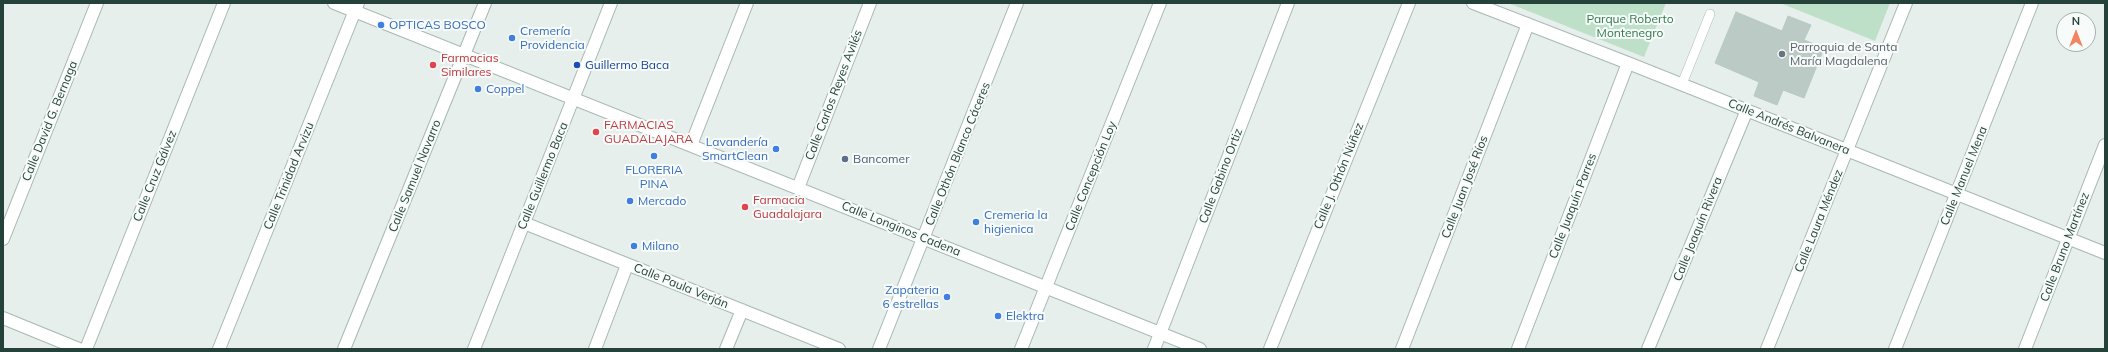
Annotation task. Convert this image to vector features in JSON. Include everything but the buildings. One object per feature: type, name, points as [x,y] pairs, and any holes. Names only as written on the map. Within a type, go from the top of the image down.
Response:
[{"type":"street","name":"Calle David G. Bernaga","points":[[3,239],[97,3]]},
{"type":"street","name":"Calle Cruz Gálvez","points":[[86,349],[224,3]]},
{"type":"street","name":"Calle Longinos Cadena","points":[[334,3],[356,7],[464,55],[1200,349]]},
{"type":"street","name":"Calle Samuel Navarro","points":[[344,349],[485,3]]},
{"type":"street","name":"Calle Guillermo Baca","points":[[474,349],[611,3]]},
{"type":"street","points":[[691,145],[747,3]]},
{"type":"street","name":"Calle Carlos Reyes Avilés","points":[[798,188],[870,3]]},
{"type":"street","name":"Calle Othón Blanco Cáceres","points":[[879,349],[1017,3]]},
{"type":"street","name":"Calle Concepción Loy","points":[[1022,349],[1160,3]]},
{"type":"street","name":"Calle Gabino Ortiz","points":[[1154,349],[1288,3]]},
{"type":"street","name":"Calle J. Othón Núñez","points":[[1270,349],[1409,3]]},
{"type":"street","name":"Calle Andrés Balvanera","points":[[1473,3],[1682,84],[1847,152],[2105,253]]},
{"type":"street","name":"Calle Laura Méndez","points":[[1767,349],[1906,3]]},
{"type":"street","name":"Calle Manuel Mena","points":[[1895,349],[2032,3]]},
{"type":"street","name":"Calle Trinidad Arvizu","points":[[219,349],[356,7]]},
{"type":"street","name":"Calle Juan José Ríos","points":[[1402,349],[1528,24]]},
{"type":"street","name":"Calle Juaquín Parres","points":[[1518,349],[1628,63]]},
{"type":"street","name":"Calle Joaquín Rivera","points":[[1648,349],[1747,110]]},
{"type":"street","name":"Calle Bruno Martínez","points":[[2025,349],[2105,145]]},
{"type":"street","name":"Calle Paula Verján","points":[[524,223],[839,349]]},
{"type":"street","points":[[595,349],[627,265]]},
{"type":"street","points":[[726,349],[742,310]]},
{"type":"street","points":[[3,318],[79,349]]},
{"type":"lane","points":[[1682,84],[1710,14]]},
{"type":"green space","name":"Parque Roberto Montenegro","points":[[1508,3],[1666,3],[1644,57]]},
{"type":"green space","points":[[1780,3],[1890,3],[1875,41]]},
{"type":"place","name":"OPTICAS BOSCO","points":[[381,25]]},
{"type":"place","name":"Cremería Providencia","points":[[512,38]]},
{"type":"place","name":"Parroquia de Santa María Magdalena","points":[[1782,54]]},
{"type":"place","name":"Farmacias Similares","points":[[433,65]]},
{"type":"place","name":"Guillermo Baca","points":[[577,65]]},
{"type":"place","name":"Coppel","points":[[478,89]]},
{"type":"place","name":"FARMACIAS GUADALAJARA","points":[[596,132]]},
{"type":"place","name":"Lavandería SmartClean","points":[[776,149]]},
{"type":"place","name":"FLORERIA PINA","points":[[654,156]]},
{"type":"place","name":"Bancomer","points":[[845,159]]},
{"type":"place","name":"Mercado","points":[[630,201]]},
{"type":"place","name":"Farmacia Guadalajara","points":[[745,207]]},
{"type":"place","name":"Cremeria la higienica","points":[[976,222]]},
{"type":"place","name":"Milano","points":[[634,246]]},
{"type":"place","name":"Zapateria 6 estrellas","points":[[947,297]]},
{"type":"place","name":"Elektra","points":[[998,316]]}]
